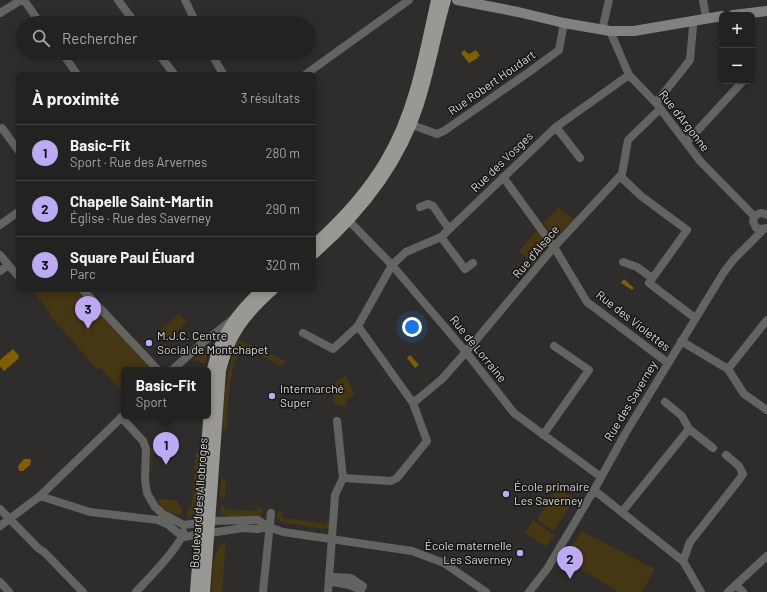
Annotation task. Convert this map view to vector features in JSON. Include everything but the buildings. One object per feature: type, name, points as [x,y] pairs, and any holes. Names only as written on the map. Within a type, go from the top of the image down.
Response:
[{"type":"main road","points":[[316,238],[334,226],[361,196],[385,161],[394,144],[403,124],[418,80],[436,0]]},
{"type":"main road","points":[[316,252],[349,221],[365,202],[388,171],[402,147],[412,125],[425,82],[446,0]]},
{"type":"main road","name":"Boulevard des Allobroges","points":[[211,382],[212,369],[220,343],[234,318],[245,305],[260,292]]},
{"type":"main road","name":"Boulevard des Allobroges","points":[[205,592],[220,383],[224,359],[241,322],[254,307],[271,292]]},
{"type":"main road","name":"Boulevard des Allobroges","points":[[195,592],[208,419]]},
{"type":"street","points":[[0,13],[22,0],[35,16]]},
{"type":"street","points":[[118,0],[130,16]]},
{"type":"street","points":[[186,0],[193,16]]},
{"type":"street","points":[[309,72],[409,0]]},
{"type":"street","points":[[457,0],[564,23],[606,30],[634,31],[719,16]]},
{"type":"street","points":[[606,30],[610,0]]},
{"type":"street","points":[[703,0],[706,18]]},
{"type":"street","points":[[755,13],[767,11]]},
{"type":"street","name":"Rue d'Alsace","points":[[413,402],[442,379],[554,247],[622,174],[628,140],[658,106],[690,60],[693,27],[692,21]]},
{"type":"street","name":"Rue Robert Houdart","points":[[412,125],[437,134],[444,131],[559,50],[564,23]]},
{"type":"street","name":"Rue d'Argonne","points":[[606,30],[629,75],[658,106],[700,161],[754,216],[753,221],[755,226],[759,229],[766,228]]},
{"type":"street","points":[[67,60],[76,72]]},
{"type":"street","points":[[163,60],[172,72]]},
{"type":"street","points":[[215,60],[222,72]]},
{"type":"street","name":"Rue des Vosges","points":[[303,333],[333,349],[358,326],[392,265],[406,252],[441,237],[556,127],[629,75]]},
{"type":"street","points":[[686,143],[740,84]]},
{"type":"street","points":[[556,127],[580,158]]},
{"type":"street","points":[[0,129],[2,128],[16,147]]},
{"type":"street","points":[[620,176],[641,196],[687,230],[649,283],[695,318]]},
{"type":"street","name":"Rue des Violettes","points":[[504,177],[554,247],[587,302],[668,363]]},
{"type":"street","points":[[420,207],[428,204],[433,206],[449,229]]},
{"type":"street","points":[[0,225],[16,213]]},
{"type":"street","points":[[754,216],[761,213],[767,215]]},
{"type":"street","name":"Rue de Lorraine","points":[[349,221],[392,265],[466,352],[514,413],[601,477]]},
{"type":"street","name":"Rue des Saverney","points":[[529,592],[546,569],[594,490],[625,434],[695,318],[734,259],[766,228]]},
{"type":"street","points":[[441,237],[465,269],[472,263]]},
{"type":"street","points":[[0,255],[16,274]]},
{"type":"street","points":[[623,262],[637,267],[652,278]]},
{"type":"street","points":[[0,271],[8,265]]},
{"type":"street","points":[[85,292],[155,367]]},
{"type":"street","points":[[175,367],[234,318]]},
{"type":"street","points":[[728,369],[767,320]]},
{"type":"street","points":[[343,478],[391,481],[397,478],[426,442],[413,402],[358,326]]},
{"type":"street","points":[[200,345],[211,341],[220,343]]},
{"type":"street","points":[[681,341],[728,369],[744,394],[767,410]]},
{"type":"street","points":[[543,434],[589,370],[554,346]]},
{"type":"street","points":[[665,402],[682,416],[689,429],[713,448]]},
{"type":"street","points":[[0,526],[40,496],[121,418]]},
{"type":"street","points":[[126,419],[138,434],[146,449],[145,487],[147,493],[155,507],[163,514],[184,525],[211,521],[258,520],[268,527],[283,532],[332,538],[412,551],[444,563],[486,592]]},
{"type":"street","points":[[328,592],[335,495],[343,478],[336,421]]},
{"type":"street","points":[[622,512],[689,429]]},
{"type":"street","points":[[683,562],[690,542],[743,474],[739,466],[726,455]]},
{"type":"street","points":[[594,490],[683,562],[702,592]]},
{"type":"street","points":[[40,496],[90,512],[150,519],[163,522],[183,537],[243,528],[257,529],[268,527]]},
{"type":"street","points":[[150,519],[155,507]]},
{"type":"street","points":[[0,509],[83,592]]},
{"type":"street","points":[[263,592],[268,527],[271,513]]},
{"type":"street","points":[[136,592],[183,537],[184,525]]},
{"type":"street","points":[[728,592],[767,556]]},
{"type":"street","points":[[0,582],[9,592]]},
{"type":"street","points":[[736,585],[743,592]]},
{"type":"shaded area","points":[[464,50],[469,54],[476,50],[480,56],[469,63],[461,53]]},
{"type":"shaded area","points":[[558,208],[574,219],[558,235],[554,236],[543,223]]},
{"type":"shaded area","points":[[537,230],[548,247],[534,265],[519,251]]},
{"type":"shaded area","points":[[624,279],[634,288],[632,290],[621,283]]},
{"type":"shaded area","points":[[35,292],[82,292],[150,367],[121,367],[121,390],[101,368],[97,369],[49,314],[50,312]]},
{"type":"shaded area","points":[[179,314],[187,322],[169,338],[161,330]]},
{"type":"shaded area","points":[[238,340],[286,361],[281,366],[257,354],[244,353],[239,355],[233,365],[226,430],[223,430],[228,373]]},
{"type":"shaded area","points":[[210,344],[205,364],[193,359]]},
{"type":"shaded area","points":[[13,349],[19,356],[18,359],[4,371],[0,366],[0,360]]},
{"type":"shaded area","points":[[410,355],[419,365],[415,368],[407,358]]},
{"type":"shaded area","points":[[343,377],[346,377],[355,395],[347,398],[346,407],[333,403],[334,397],[331,393],[332,386]]},
{"type":"shaded area","points":[[154,447],[156,453],[153,454],[152,474],[150,450]]},
{"type":"shaded area","points":[[196,452],[200,453],[198,481],[196,481],[196,489],[198,489],[195,512],[189,519],[187,518],[187,514],[188,510],[192,506]]},
{"type":"shaded area","points":[[24,459],[30,459],[30,465],[23,471],[19,471],[18,466]]},
{"type":"shaded area","points":[[221,478],[226,479],[225,497],[220,497]]},
{"type":"shaded area","points":[[558,488],[575,499],[553,531],[537,519]]},
{"type":"shaded area","points":[[157,499],[178,500],[178,504],[182,508],[181,514],[179,515],[169,512],[158,505]]},
{"type":"shaded area","points":[[220,505],[224,505],[224,509],[256,511],[259,507],[263,510],[261,516],[228,516],[221,514]]},
{"type":"shaded area","points":[[279,511],[282,511],[283,518],[326,524],[327,520],[329,521],[329,527],[325,529],[281,522],[276,516]]},
{"type":"shaded area","points":[[533,520],[554,535],[546,547],[525,532]]},
{"type":"shaded area","points":[[581,531],[655,569],[642,592],[618,592],[565,559]]},
{"type":"shaded area","points":[[226,541],[222,592],[212,592],[213,564],[217,551]]},
{"type":"place","name":"Square Paul Éluard","points":[[88,329]]},
{"type":"place","name":"M.J.C. Centre Social de Montchapet","points":[[149,343]]},
{"type":"place","name":"Intermarché Super","points":[[272,396]]},
{"type":"place","name":"Basic-Fit","points":[[166,465]]},
{"type":"place","name":"École primaire Les Saverney","points":[[506,494]]},
{"type":"place","name":"École maternelle Les Saverney","points":[[520,553]]},
{"type":"place","name":"Chapelle Saint-Martin","points":[[570,579]]}]
